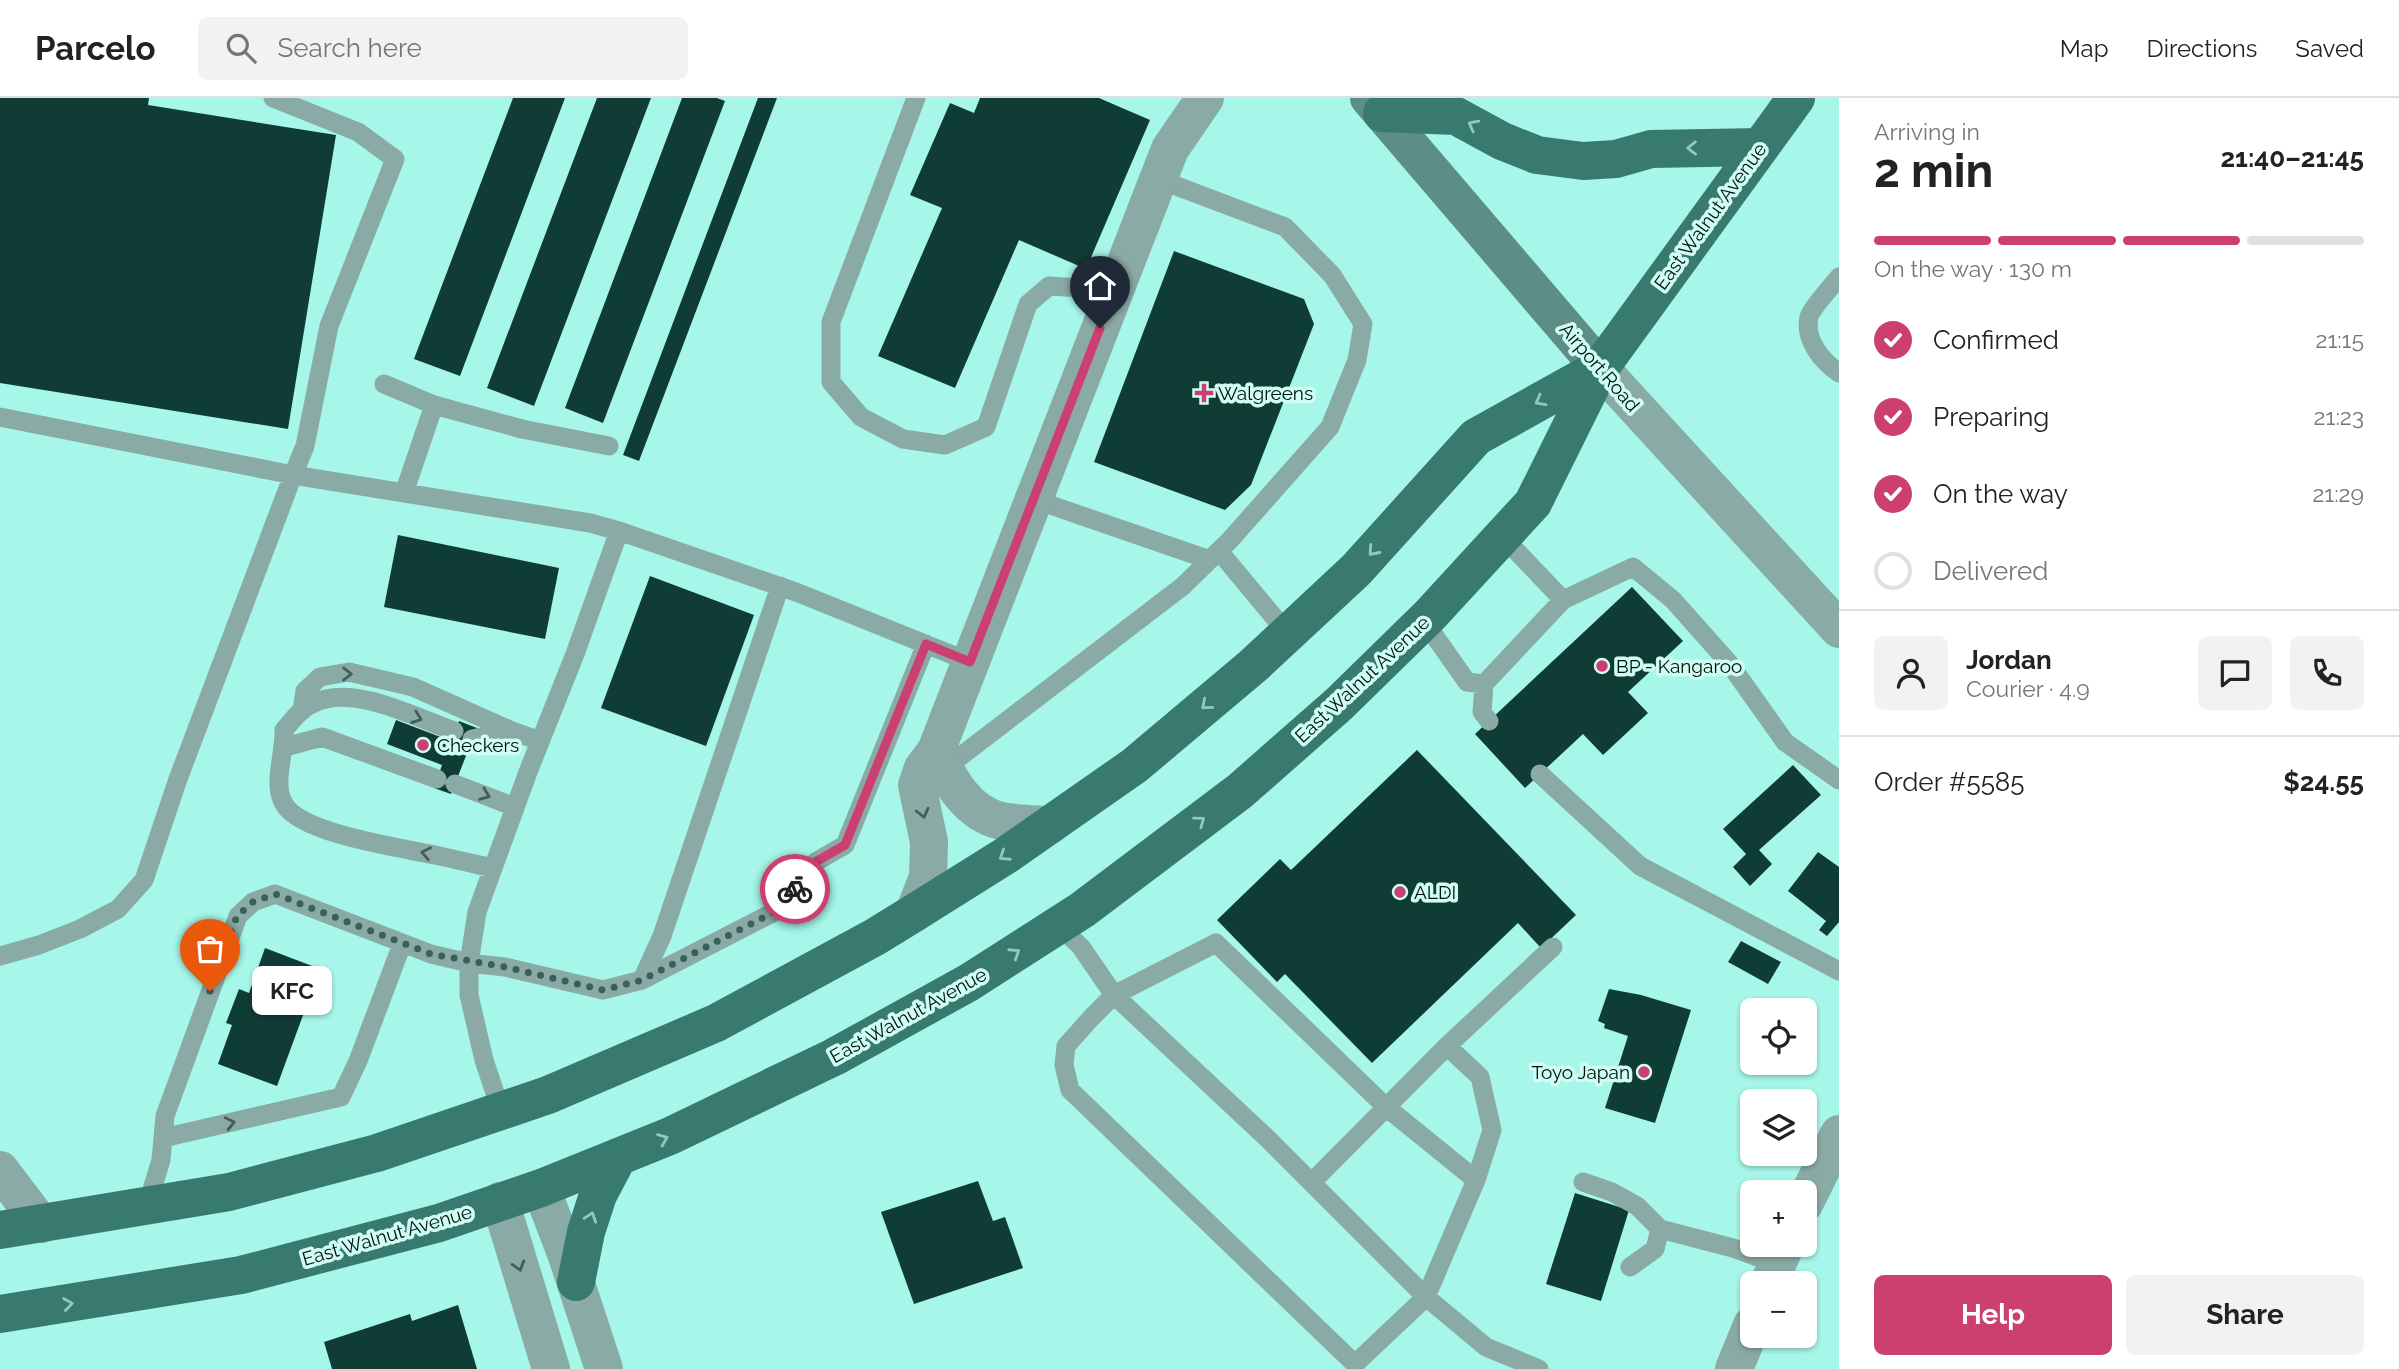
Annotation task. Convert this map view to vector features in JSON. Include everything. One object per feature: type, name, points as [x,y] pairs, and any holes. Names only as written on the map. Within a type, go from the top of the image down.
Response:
[{"type":"main road","name":"East Walnut Avenue","points":[[0,1314],[242,1275],[439,1223],[541,1188],[670,1136],[834,1057],[975,979],[1082,910],[1240,791],[1339,704],[1424,621],[1533,503],[1600,368],[1790,102]]},
{"type":"main road","points":[[1376,105],[1456,116],[1502,141],[1538,155],[1583,161],[1616,159],[1651,149],[1760,146]]},
{"type":"main road","name":"Airport Road","points":[[1376,105],[1600,368]]},
{"type":"main road","name":"East Walnut Avenue","points":[[0,1230],[229,1192],[377,1153],[548,1095],[716,1023],[914,913],[1005,856],[1133,766],[1288,634],[1356,570],[1476,437],[1600,368]]},
{"type":"main road","points":[[576,1282],[586,1232],[598,1195],[618,1157]]},
{"type":"street","points":[[1050,825],[1002,821],[981,814],[957,790],[940,760],[970,662],[1170,149],[1205,98]]},
{"type":"street","name":"Airport Road","points":[[1600,368],[1839,629]]},
{"type":"street","points":[[914,913],[928,877],[927,829],[917,785],[923,768],[940,760]]},
{"type":"street","points":[[1816,1180],[1839,1134]]},
{"type":"street","points":[[0,1170],[41,1224]]},
{"type":"street","points":[[541,1188],[576,1282],[604,1369]]},
{"type":"street","points":[[500,1201],[551,1369]]},
{"type":"street","points":[[1734,1369],[1743,1348]]},
{"type":"lane","points":[[0,956],[80,929],[118,909],[144,880],[178,779],[305,446],[328,326],[395,159],[358,132],[273,98]]},
{"type":"lane","points":[[916,98],[831,322],[831,382],[861,417],[903,439],[945,445],[986,427],[1028,304],[1049,286],[1082,288],[1112,296]]},
{"type":"lane","points":[[940,760],[1183,586],[1330,427],[1357,360],[1363,324],[1332,275],[1285,227],[1158,179]]},
{"type":"lane","points":[[1839,276],[1809,317],[1811,342],[1827,364],[1839,373]]},
{"type":"lane","points":[[384,384],[434,405],[522,429],[609,446]]},
{"type":"lane","points":[[404,493],[434,405]]},
{"type":"lane","points":[[0,417],[293,475],[590,523],[780,586],[970,662]]},
{"type":"lane","points":[[1033,499],[1214,555],[1288,634]]},
{"type":"lane","points":[[501,1111],[484,1060],[469,995],[469,962],[477,912],[540,741],[576,654],[618,531]]},
{"type":"lane","points":[[1502,537],[1563,600]]},
{"type":"lane","points":[[1489,721],[1482,712],[1484,684],[1563,600],[1633,567],[1673,600],[1729,663],[1785,741],[1839,780]]},
{"type":"lane","points":[[642,980],[662,936],[780,586]]},
{"type":"lane","points":[[1424,621],[1466,682],[1484,684]]},
{"type":"lane","points":[[147,1206],[161,1160],[165,1116],[237,916],[253,902],[275,894],[431,954],[505,967],[603,990],[642,980],[780,909],[817,861],[845,845],[926,644]]},
{"type":"lane","points":[[302,711],[304,691],[320,677],[349,672],[413,687],[512,732],[540,741]]},
{"type":"lane","points":[[493,868],[380,845],[296,818],[284,805],[279,788],[285,747],[284,730],[312,704],[334,696],[365,699],[463,735],[512,732]]},
{"type":"lane","points":[[285,747],[322,737],[515,807]]},
{"type":"lane","points":[[1540,774],[1640,866],[1839,971]]},
{"type":"lane","points":[[1058,925],[1081,947],[1114,995],[1269,1139],[1426,1297],[1486,1347],[1539,1369]]},
{"type":"lane","points":[[1447,1045],[1480,1077],[1492,1130],[1476,1180],[1426,1297],[1355,1364],[1070,1090],[1064,1065],[1066,1046],[1114,995],[1216,943],[1386,1107],[1476,1180]]},
{"type":"lane","points":[[163,1138],[341,1097],[358,1061],[402,944]]},
{"type":"lane","points":[[1311,1182],[1447,1045],[1553,947]]},
{"type":"lane","points":[[1583,1182],[1612,1192],[1637,1206],[1660,1229],[1733,1248],[1777,1264]]},
{"type":"lane","points":[[1630,1267],[1655,1249],[1660,1229]]},
{"type":"building","points":[[0,98],[149,98],[148,105],[336,135],[288,429],[0,383]]},
{"type":"building","points":[[513,98],[565,98],[460,376],[414,359]]},
{"type":"building","points":[[597,98],[651,98],[534,406],[487,388]]},
{"type":"building","points":[[682,98],[717,98],[725,101],[603,423],[565,408]]},
{"type":"building","points":[[758,98],[777,98],[639,461],[623,455]]},
{"type":"building","points":[[980,98],[1099,98],[1150,120],[1086,269],[1019,240],[955,388],[878,356],[942,208],[910,195],[950,103],[974,113]]},
{"type":"building","name":"Walgreens","points":[[1174,251],[1304,299],[1314,324],[1251,485],[1225,510],[1094,462]]},
{"type":"building","points":[[398,535],[559,568],[545,639],[384,607]]},
{"type":"building","points":[[650,576],[754,615],[706,746],[601,708]]},
{"type":"building","name":"BP - Kangaroo","points":[[1632,587],[1683,641],[1628,692],[1648,713],[1603,755],[1583,734],[1525,788],[1475,734]]},
{"type":"building","points":[[396,720],[451,741],[459,721],[477,728],[451,794],[434,788],[442,765],[387,744]]},
{"type":"building","name":"ALDI","points":[[1417,750],[1576,915],[1541,948],[1518,923],[1372,1063],[1285,974],[1277,982],[1217,920],[1280,859],[1291,870]]},
{"type":"building","points":[[1793,765],[1821,795],[1759,850],[1772,864],[1750,886],[1733,867],[1746,854],[1723,829]]},
{"type":"building","points":[[1818,852],[1839,867],[1839,922],[1827,936],[1819,930],[1826,921],[1788,891]]},
{"type":"building","points":[[1741,941],[1781,962],[1768,984],[1728,962]]},
{"type":"building","points":[[265,948],[320,969],[277,1086],[218,1064],[232,1025],[226,1023],[239,989],[249,993]]},
{"type":"building","name":"Toyo Japan","points":[[1609,989],[1641,995],[1691,1010],[1655,1123],[1605,1108],[1628,1036],[1604,1028],[1605,1024],[1598,1021]]},
{"type":"building","points":[[978,1181],[993,1221],[1005,1217],[1023,1268],[914,1304],[881,1212]]},
{"type":"building","points":[[1575,1193],[1629,1210],[1601,1301],[1546,1284]]},
{"type":"building","points":[[458,1305],[477,1369],[332,1369],[324,1342],[410,1314],[412,1321]]},
{"type":"way so far","points":[[210,991],[237,916],[253,902],[275,894],[431,954],[505,967],[603,990],[642,980],[780,909],[795,889]]},
{"type":"place","name":"Walgreens","points":[[1204,393]]},
{"type":"place","name":"BP - Kangaroo","points":[[1602,666]]},
{"type":"place","name":"Checkers","points":[[423,745]]},
{"type":"place","name":"ALDI","points":[[1400,892]]},
{"type":"place","name":"KFC","points":[[210,991]]},
{"type":"place","name":"Toyo Japan","points":[[1644,1072]]},
{"type":"route","points":[[795,889],[817,861],[845,845],[926,644],[970,662],[1100,328]]}]
